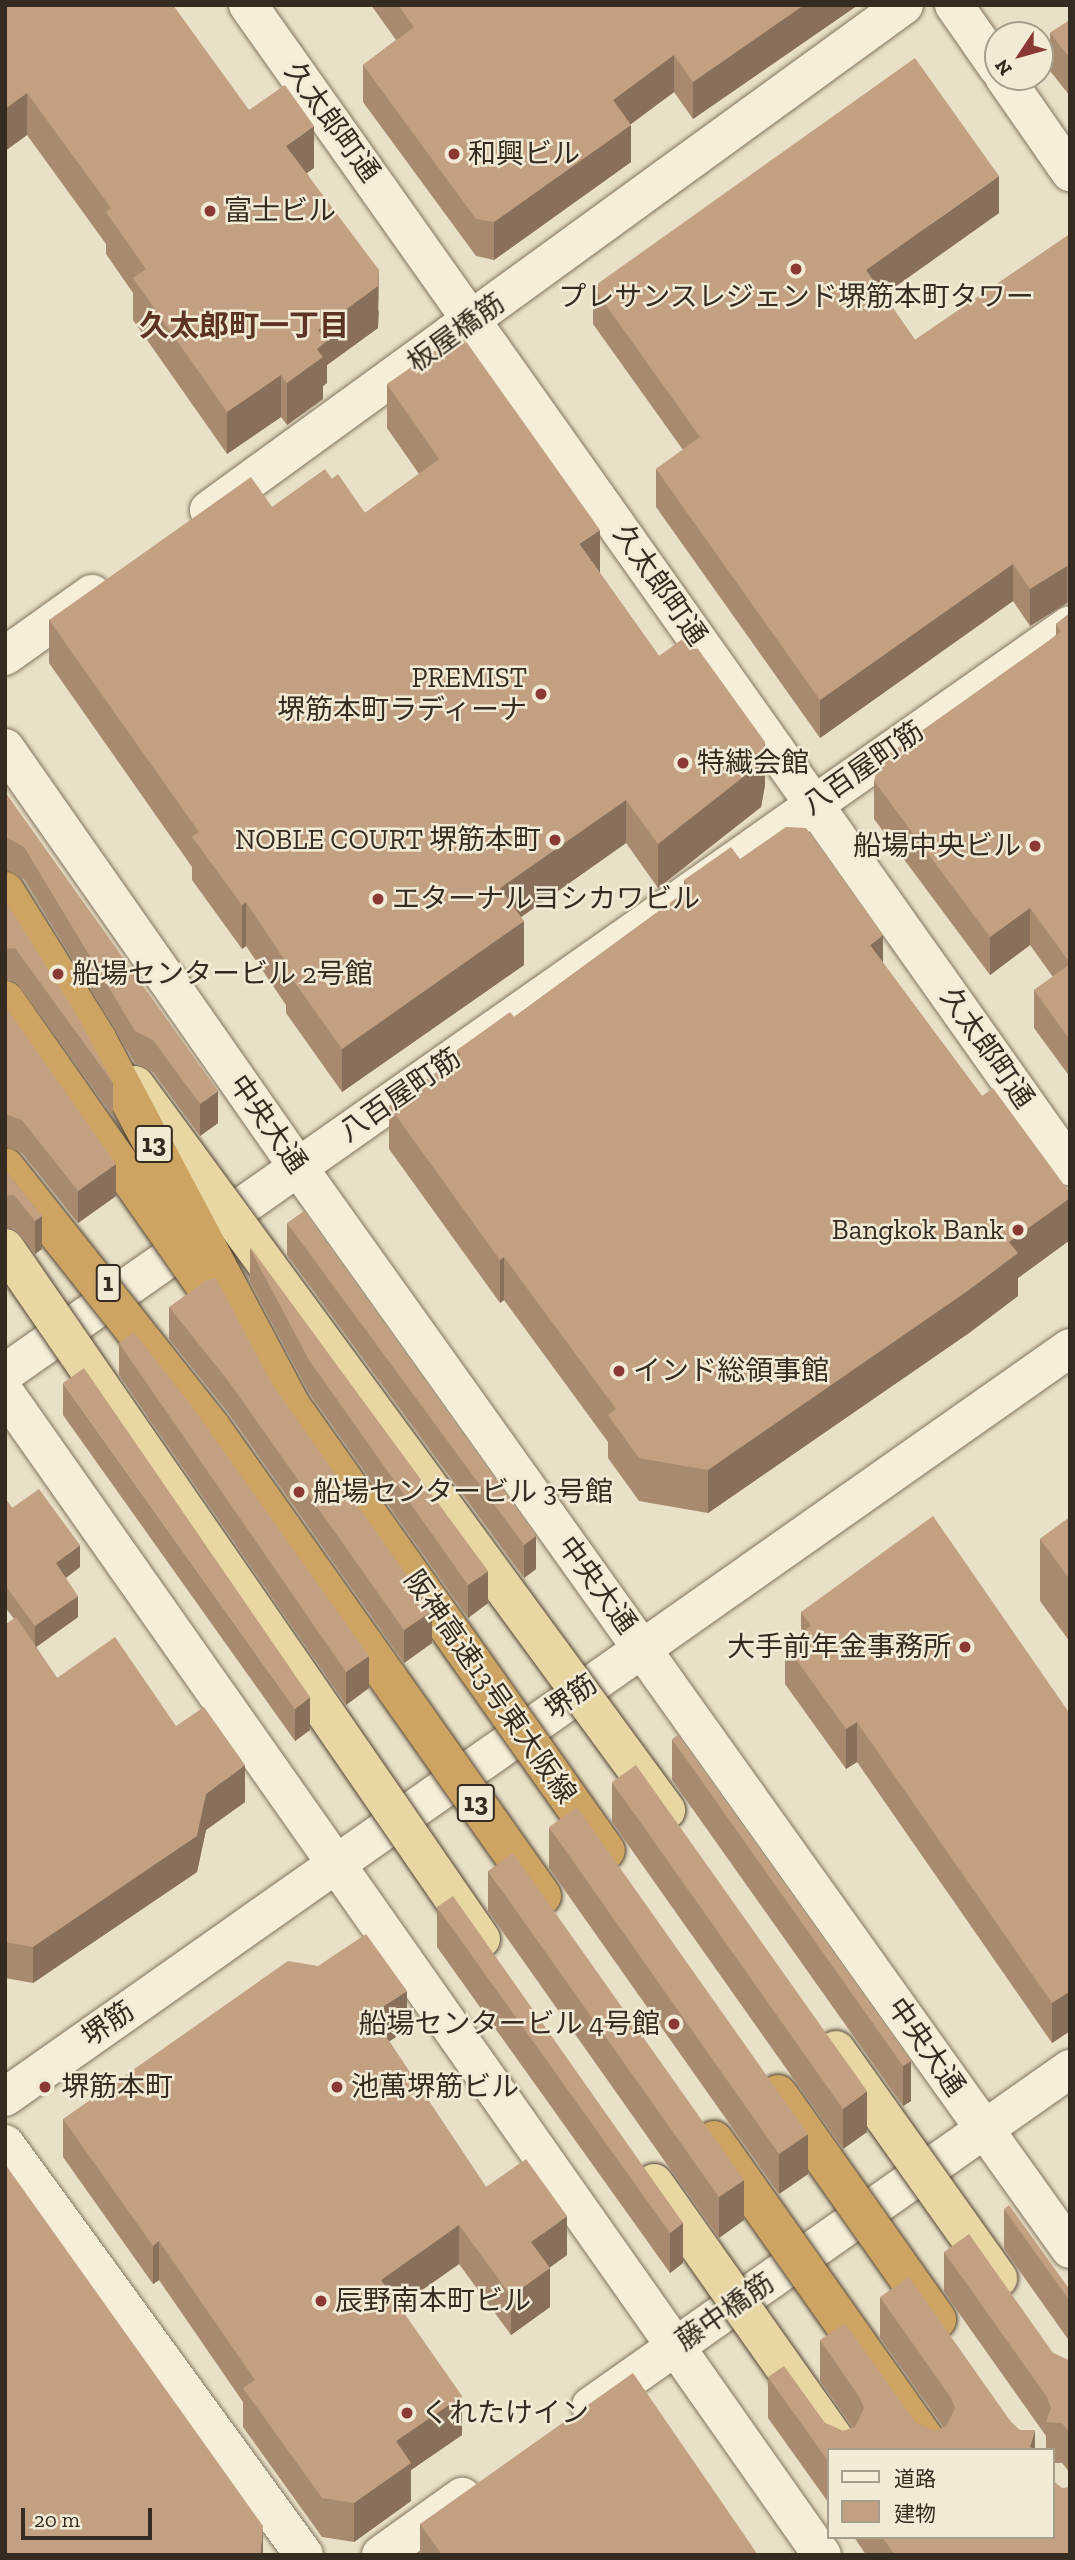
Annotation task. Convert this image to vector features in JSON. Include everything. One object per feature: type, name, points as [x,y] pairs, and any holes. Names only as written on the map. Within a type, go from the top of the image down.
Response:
[{"type":"highway","name":"阪神高速13号東大阪線","points":[[5,891],[103,1051],[290,1404],[627,1881]]},
{"type":"highway","name":"13","points":[[5,1000],[290,1404]]},
{"type":"highway","name":"1","points":[[5,1139],[211,1427]]},
{"type":"highway","name":"13","points":[[5,1167],[211,1427],[564,1927]]},
{"type":"highway","points":[[756,2063],[957,2347]]},
{"type":"highway","points":[[692,2109],[932,2448]]},
{"type":"main road","points":[[5,900],[190,1162],[688,1840]]},
{"type":"main road","points":[[5,1248],[502,1968]]},
{"type":"main road","points":[[815,2020],[1022,2313]]},
{"type":"main road","points":[[636,2158],[841,2448]]},
{"type":"street","name":"久太郎町通","points":[[248,5],[1070,1166]]},
{"type":"street","name":"板屋橋筋","points":[[180,531],[474,321],[904,5]]},
{"type":"street","points":[[954,5],[984,48]]},
{"type":"street","points":[[1014,91],[1070,172]]},
{"type":"street","points":[[5,656],[123,572]]},
{"type":"street","name":"八百屋町筋","points":[[5,1373],[1070,625]]},
{"type":"street","name":"中央大通","points":[[5,748],[298,1167],[1070,2249]]},
{"type":"street","name":"堺筋","points":[[5,2097],[641,1646],[1070,1348]]},
{"type":"street","points":[[5,1393],[822,2555]]},
{"type":"street","name":"藤中橋筋","points":[[567,2423],[1070,2069]]},
{"type":"street","points":[[5,2144],[303,2555]]},
{"type":"street","points":[[381,2555],[490,2477]]},
{"type":"building","points":[[5,5],[173,5],[249,110],[285,85],[314,126],[286,146],[379,270],[378,286],[318,330],[327,341],[317,349],[323,357],[287,383],[281,375],[227,412],[133,278],[146,269],[106,212],[111,208],[27,93],[5,109]]},
{"type":"building","points":[[398,5],[804,5],[693,82],[674,55],[613,100],[631,125],[494,222],[476,219],[363,65],[414,27]]},
{"type":"building","points":[[1070,20],[1070,58],[1054,38],[1054,30]]},
{"type":"building","points":[[915,58],[999,176],[866,270],[915,340],[1070,234],[1070,567],[1067,566],[1030,589],[1013,564],[820,700],[656,469],[700,437],[593,287]]},
{"type":"building","points":[[460,333],[600,530],[579,544],[659,656],[688,635],[765,742],[761,763],[658,844],[626,800],[500,888],[524,921],[342,1049],[286,970],[289,967],[246,902],[242,905],[192,837],[199,832],[49,620],[251,477],[272,507],[325,469],[332,479],[338,474],[365,513],[439,459],[387,384]]},
{"type":"building","points":[[1070,613],[1070,963],[1030,908],[990,937],[874,781],[879,761],[1061,632],[1056,624]]},
{"type":"building","points":[[5,792],[218,1091],[200,1104],[153,1040],[135,1031],[24,847],[5,837]]},
{"type":"building","points":[[786,827],[806,828],[883,935],[870,945],[982,1096],[993,1088],[1070,1193],[1070,1198],[1009,1242],[1018,1253],[969,1290],[708,1470],[639,1458],[608,1415],[616,1409],[504,1257],[500,1260],[389,1106],[461,1055],[457,1050],[510,1012],[514,1017],[690,888],[684,880],[731,847],[740,859]]},
{"type":"building","points":[[5,900],[78,1017],[113,1083],[15,948],[5,949]]},
{"type":"building","points":[[1070,964],[1070,1040],[1034,990]]},
{"type":"building","points":[[5,1006],[116,1164],[78,1191],[22,1120],[5,1114]]},
{"type":"building","points":[[5,1170],[42,1216],[35,1221],[14,1195],[5,1196]]},
{"type":"building","points":[[304,1211],[536,1536],[524,1545],[287,1223]]},
{"type":"building","points":[[251,1248],[488,1571],[468,1585],[309,1360]]},
{"type":"building","points":[[216,1278],[272,1384],[432,1611],[404,1630],[229,1382],[169,1307],[207,1280]]},
{"type":"building","points":[[134,1332],[193,1408],[369,1656],[346,1672],[119,1343]]},
{"type":"building","points":[[84,1368],[310,1697],[295,1709],[63,1383]]},
{"type":"building","points":[[39,1489],[80,1545],[56,1563],[78,1596],[35,1626],[5,1585],[5,1498],[12,1508]]},
{"type":"building","points":[[933,1516],[1070,1714],[1070,1991],[1052,2003],[857,1722],[846,1729],[785,1644],[811,1626],[801,1612]]},
{"type":"building","points":[[1070,1517],[1070,1580],[1040,1539]]},
{"type":"building","points":[[16,1617],[57,1678],[115,1637],[176,1726],[204,1707],[245,1765],[206,1794],[197,1836],[33,1947],[5,1942],[5,1625]]},
{"type":"building","points":[[678,1735],[911,2061],[903,2066],[672,1739]]},
{"type":"building","points":[[636,1765],[867,2091],[843,2109],[612,1782]]},
{"type":"building","points":[[577,1807],[808,2134],[779,2154],[549,1827]]},
{"type":"building","points":[[513,1853],[744,2180],[719,2197],[488,1871]]},
{"type":"building","points":[[453,1896],[683,2223],[670,2233],[437,1907]]},
{"type":"building","points":[[366,1934],[407,1991],[371,2014],[486,2187],[526,2159],[567,2216],[531,2242],[550,2268],[511,2296],[459,2225],[381,2280],[462,2396],[396,2441],[411,2463],[354,2503],[322,2498],[243,2388],[255,2380],[159,2241],[153,2246],[63,2119],[288,1961],[318,1966]]},
{"type":"building","points":[[5,2164],[263,2526],[260,2555],[5,2555]]},
{"type":"building","points":[[1009,2205],[1070,2290],[1070,2301],[1004,2209]]},
{"type":"building","points":[[969,2234],[1053,2353],[1070,2361],[1070,2433],[1062,2423],[1046,2422],[1051,2408],[1047,2397],[944,2252]]},
{"type":"building","points":[[909,2277],[1011,2422],[1020,2430],[1035,2430],[1032,2448],[827,2448],[827,2460],[768,2377],[784,2366],[825,2423],[843,2431],[855,2427],[864,2408],[860,2398],[820,2340],[845,2323],[916,2423],[934,2431],[946,2427],[955,2408],[951,2398],[880,2297]]},
{"type":"building","points":[[633,2373],[758,2555],[442,2555],[420,2524]]},
{"type":"building","points":[[1054,2482],[1062,2488],[1070,2487],[1070,2555],[895,2555],[883,2539],[1054,2539]]},
{"type":"place","name":"和興ビル","points":[[454,154]]},
{"type":"place","name":"富士ビル","points":[[210,211]]},
{"type":"place","name":"プレサンスレジェンド堺筋本町タワー","points":[[796,269]]},
{"type":"place","name":"PREMIST 堺筋本町ラディーナ","points":[[541,694]]},
{"type":"place","name":"特繊会館","points":[[683,763]]},
{"type":"place","name":"NOBLE COURT 堺筋本町","points":[[555,840]]},
{"type":"place","name":"船場中央ビル","points":[[1035,846]]},
{"type":"place","name":"エターナルヨシカワビル","points":[[378,899]]},
{"type":"place","name":"船場センタービル 2号館","points":[[58,974]]},
{"type":"place","name":"Bangkok Bank","points":[[1018,1230]]},
{"type":"place","name":"インド総領事館","points":[[619,1371]]},
{"type":"place","name":"船場センタービル 3号館","points":[[299,1492]]},
{"type":"place","name":"大手前年金事務所","points":[[965,1647]]},
{"type":"place","name":"船場センタービル 4号館","points":[[674,2024]]},
{"type":"place","name":"堺筋本町","points":[[45,2087]]},
{"type":"place","name":"池萬堺筋ビル","points":[[337,2087]]},
{"type":"place","name":"辰野南本町ビル","points":[[321,2301]]},
{"type":"place","name":"くれたけイン","points":[[407,2413]]},
{"type":"district","name":"久太郎町一丁目","points":[[244,326]]}]
